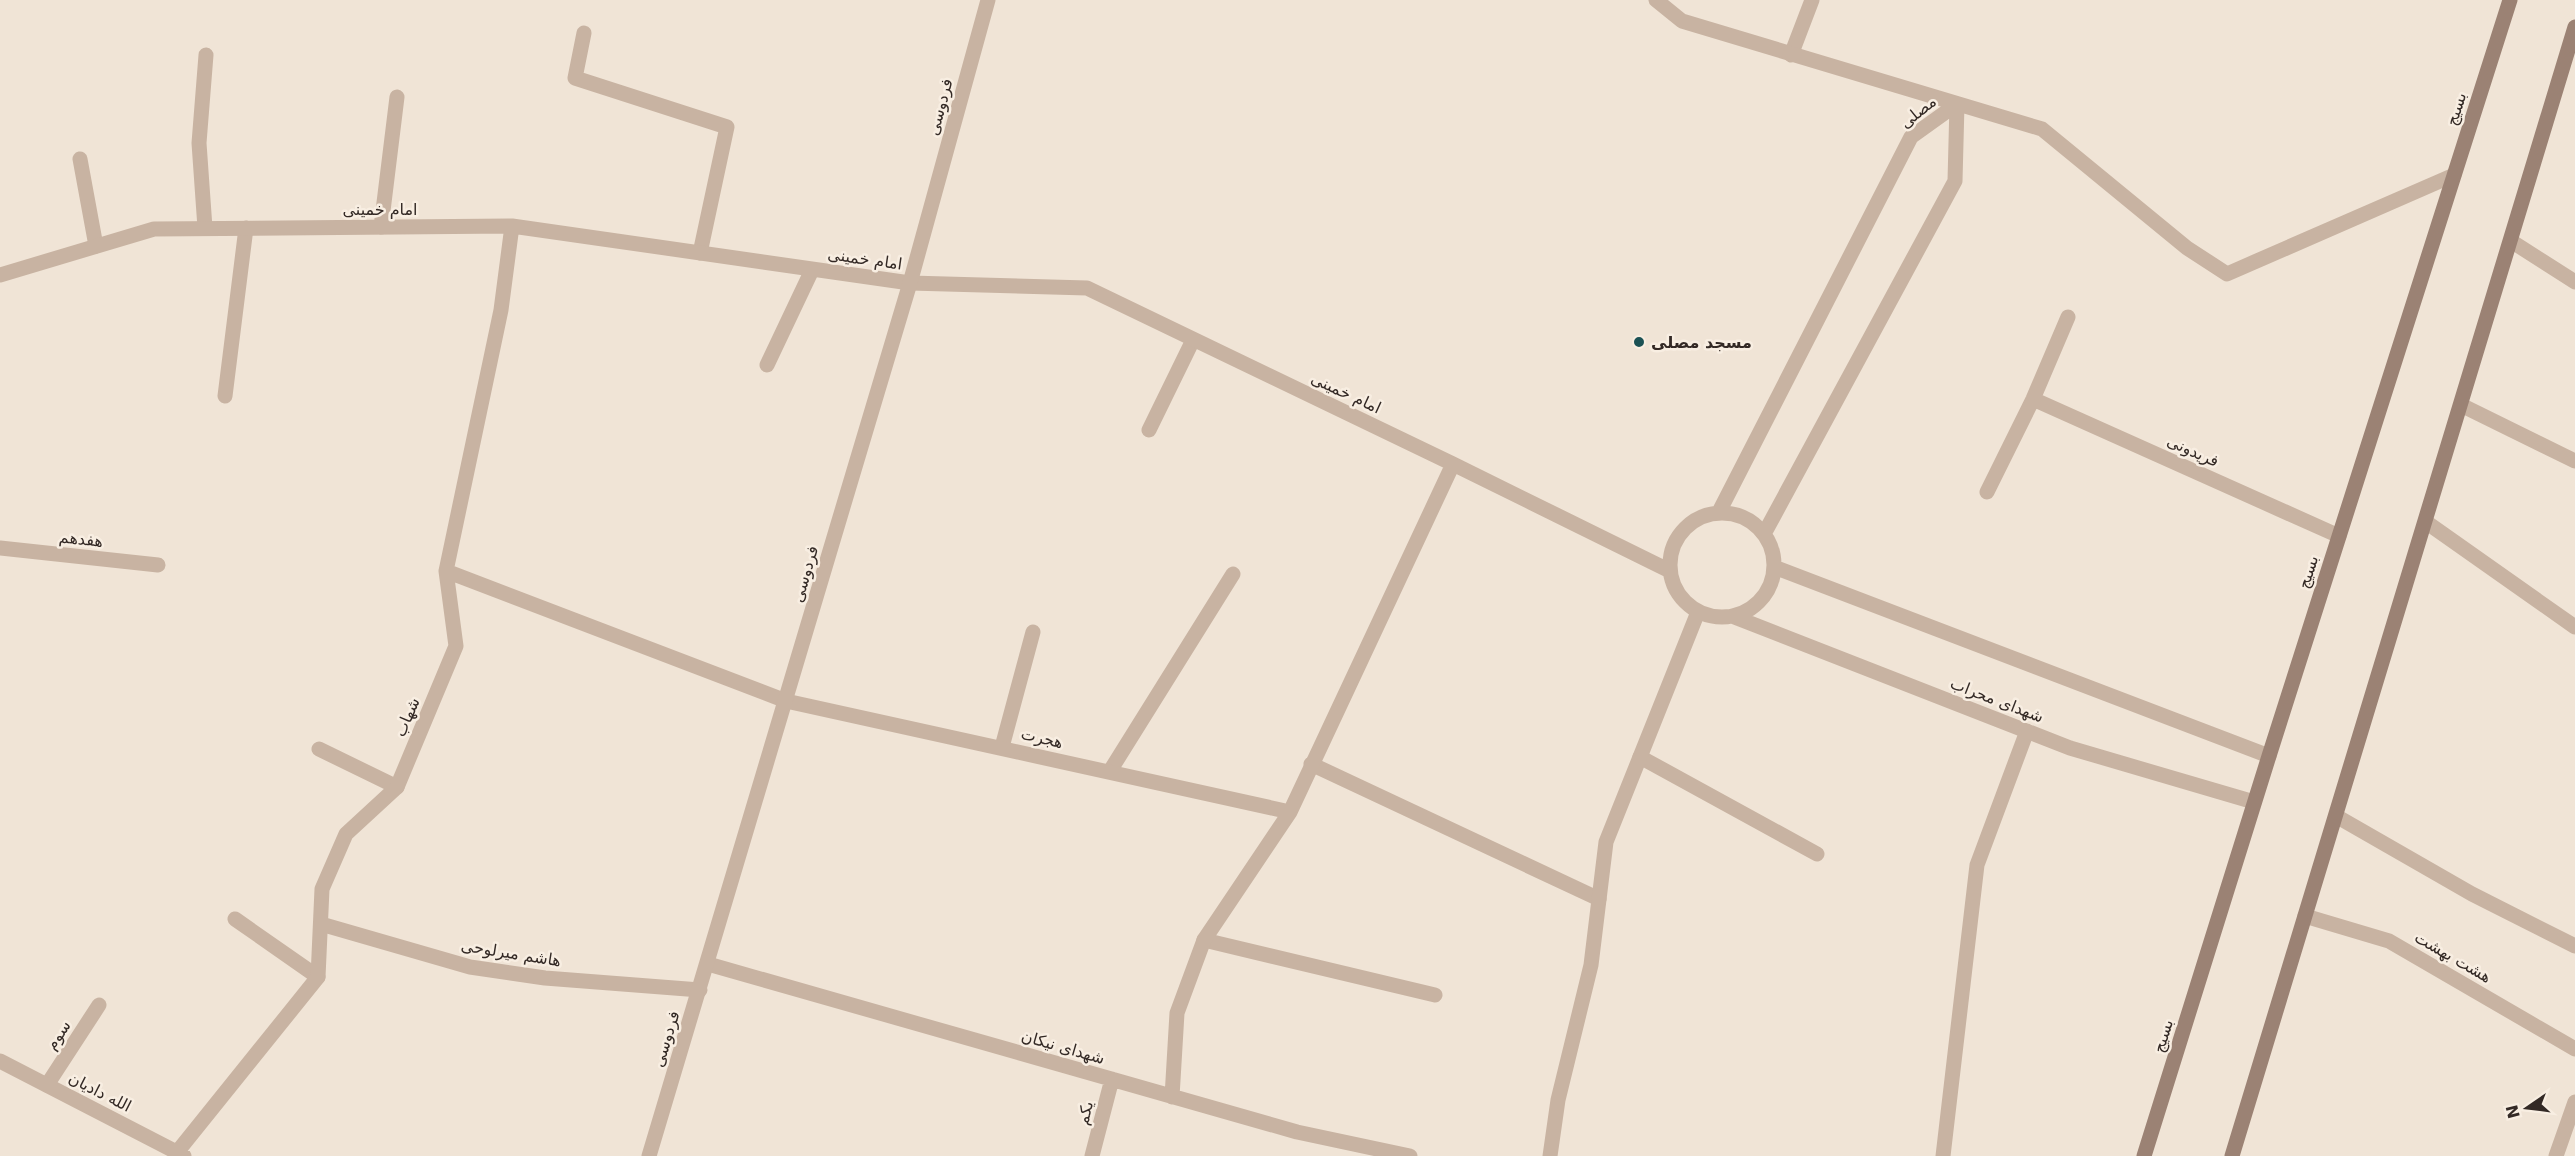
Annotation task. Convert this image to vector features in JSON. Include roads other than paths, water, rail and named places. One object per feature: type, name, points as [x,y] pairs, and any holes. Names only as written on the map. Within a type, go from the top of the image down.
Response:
[{"type":"main road","name":"بسیج","points":[[2144,1156],[2254,802],[2510,0]]},
{"type":"main road","points":[[2232,1156],[2575,27]]},
{"type":"street","name":"فردوسی","points":[[649,1156],[910,283],[988,0]]},
{"type":"street","points":[[1656,0],[1683,21],[2042,129],[2187,248],[2227,274],[2454,174]]},
{"type":"street","points":[[1791,55],[1812,0]]},
{"type":"street","points":[[584,33],[575,78],[728,127],[700,253]]},
{"type":"street","points":[[205,228],[199,143],[206,55]]},
{"type":"street","points":[[381,227],[397,97]]},
{"type":"street","name":"مصلی","points":[[1719,512],[1911,137],[1957,104]]},
{"type":"street","name":"مصلی","points":[[1764,534],[1955,181],[1957,104]]},
{"type":"street","points":[[80,159],[96,246]]},
{"type":"street","name":"امام خمینی","points":[[0,275],[154,229],[512,226],[910,283],[1087,288],[1454,464],[1670,571]]},
{"type":"street","name":"شهاب","points":[[318,976],[322,889],[346,834],[397,788],[456,646],[446,571],[501,310],[512,226]]},
{"type":"street","points":[[225,396],[246,228]]},
{"type":"street","points":[[2511,241],[2575,282]]},
{"type":"street","points":[[767,365],[812,270]]},
{"type":"street","points":[[1988,492],[2033,399],[2068,317]]},
{"type":"street","points":[[1149,430],[1193,340]]},
{"type":"street","name":"فریدونی","points":[[2033,399],[2339,536]]},
{"type":"street","points":[[2462,405],[2575,461]]},
{"type":"street","points":[[1172,1097],[1177,1013],[1204,940],[1290,812],[1454,464]]},
{"type":"street","points":[[1719,512],[1736,515],[1752,522],[1764,534],[1772,550],[1774,567],[1771,584],[1762,599],[1748,610],[1732,616],[1714,617],[1698,612],[1684,601],[1675,588],[1670,571],[1677,538],[1688,524],[1703,516],[1719,512]]},
{"type":"street","points":[[2426,522],[2575,627]]},
{"type":"street","name":"هفدهم","points":[[0,548],[158,565]]},
{"type":"street","points":[[1774,567],[2269,756]]},
{"type":"street","name":"هجرت","points":[[446,571],[786,701],[1290,812]]},
{"type":"street","points":[[1110,771],[1233,574]]},
{"type":"street","points":[[1551,1156],[1558,1100],[1591,965],[1606,842],[1698,612]]},
{"type":"street","name":"شهدای محراب","points":[[1732,616],[2070,748],[2254,802]]},
{"type":"street","points":[[1002,747],[1033,632]]},
{"type":"street","points":[[1943,1156],[1977,865],[2027,731]]},
{"type":"street","points":[[319,749],[397,788]]},
{"type":"street","points":[[1640,757],[1817,854]]},
{"type":"street","points":[[1311,764],[1599,899]]},
{"type":"street","points":[[2336,816],[2472,894],[2575,946]]},
{"type":"street","name":"هشت بهشت","points":[[2305,916],[2389,941],[2575,1049]]},
{"type":"street","points":[[178,1155],[318,976],[236,919]]},
{"type":"street","name":"هاشم میرلوحی","points":[[321,924],[470,968],[545,978],[700,990]]},
{"type":"street","points":[[1204,940],[1435,994]]},
{"type":"street","name":"شهدای نیکان","points":[[708,964],[1297,1132],[1410,1156]]},
{"type":"street","name":"سوم","points":[[47,1085],[99,1005]]},
{"type":"street","name":"الله دادیان","points":[[0,1061],[178,1155]]},
{"type":"street","name":"یکم","points":[[1092,1156],[1112,1079]]},
{"type":"street","points":[[2556,1156],[2575,1102]]},
{"type":"place","name":"مسجد مصلی","points":[[1639,342]]}]
